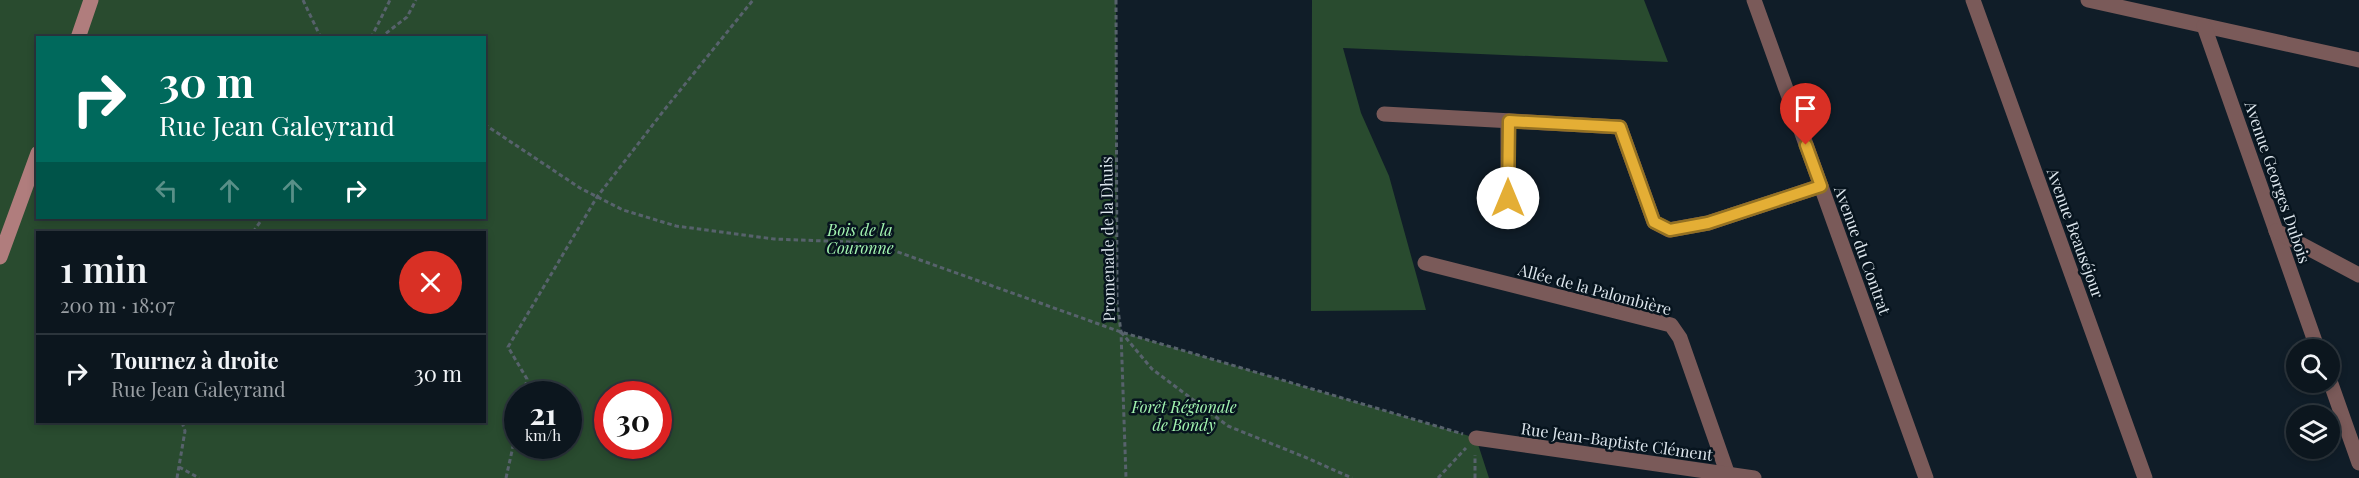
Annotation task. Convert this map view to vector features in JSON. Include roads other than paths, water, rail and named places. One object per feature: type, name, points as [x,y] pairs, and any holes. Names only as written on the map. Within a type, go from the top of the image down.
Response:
[{"type":"street","points":[[79,36],[91,0]]},
{"type":"street","name":"Avenue du Contrat","points":[[1754,0],[1926,478]]},
{"type":"street","name":"Avenue Beauséjour","points":[[1973,0],[2145,478]]},
{"type":"street","points":[[2088,0],[2359,60]]},
{"type":"street","name":"Avenue Georges Dubois","points":[[2204,26],[2314,339]]},
{"type":"street","points":[[1384,114],[1620,127],[1654,222],[1670,230],[1708,223],[1821,186]]},
{"type":"street","points":[[1508,198],[1509,121]]},
{"type":"street","points":[[0,257],[36,158]]},
{"type":"street","points":[[2276,231],[2359,275]]},
{"type":"street","name":"Allée de la Palombière","points":[[1425,263],[1671,325],[1680,338],[1728,476]]},
{"type":"street","points":[[2334,393],[2359,463]]},
{"type":"street","name":"Rue Jean-Baptiste Clément","points":[[1476,438],[1754,478]]},
{"type":"park label","name":"Bois de la Couronne","points":[[860,238]]},
{"type":"park label","name":"Forêt Régionale de Bondy","points":[[1184,415]]}]
